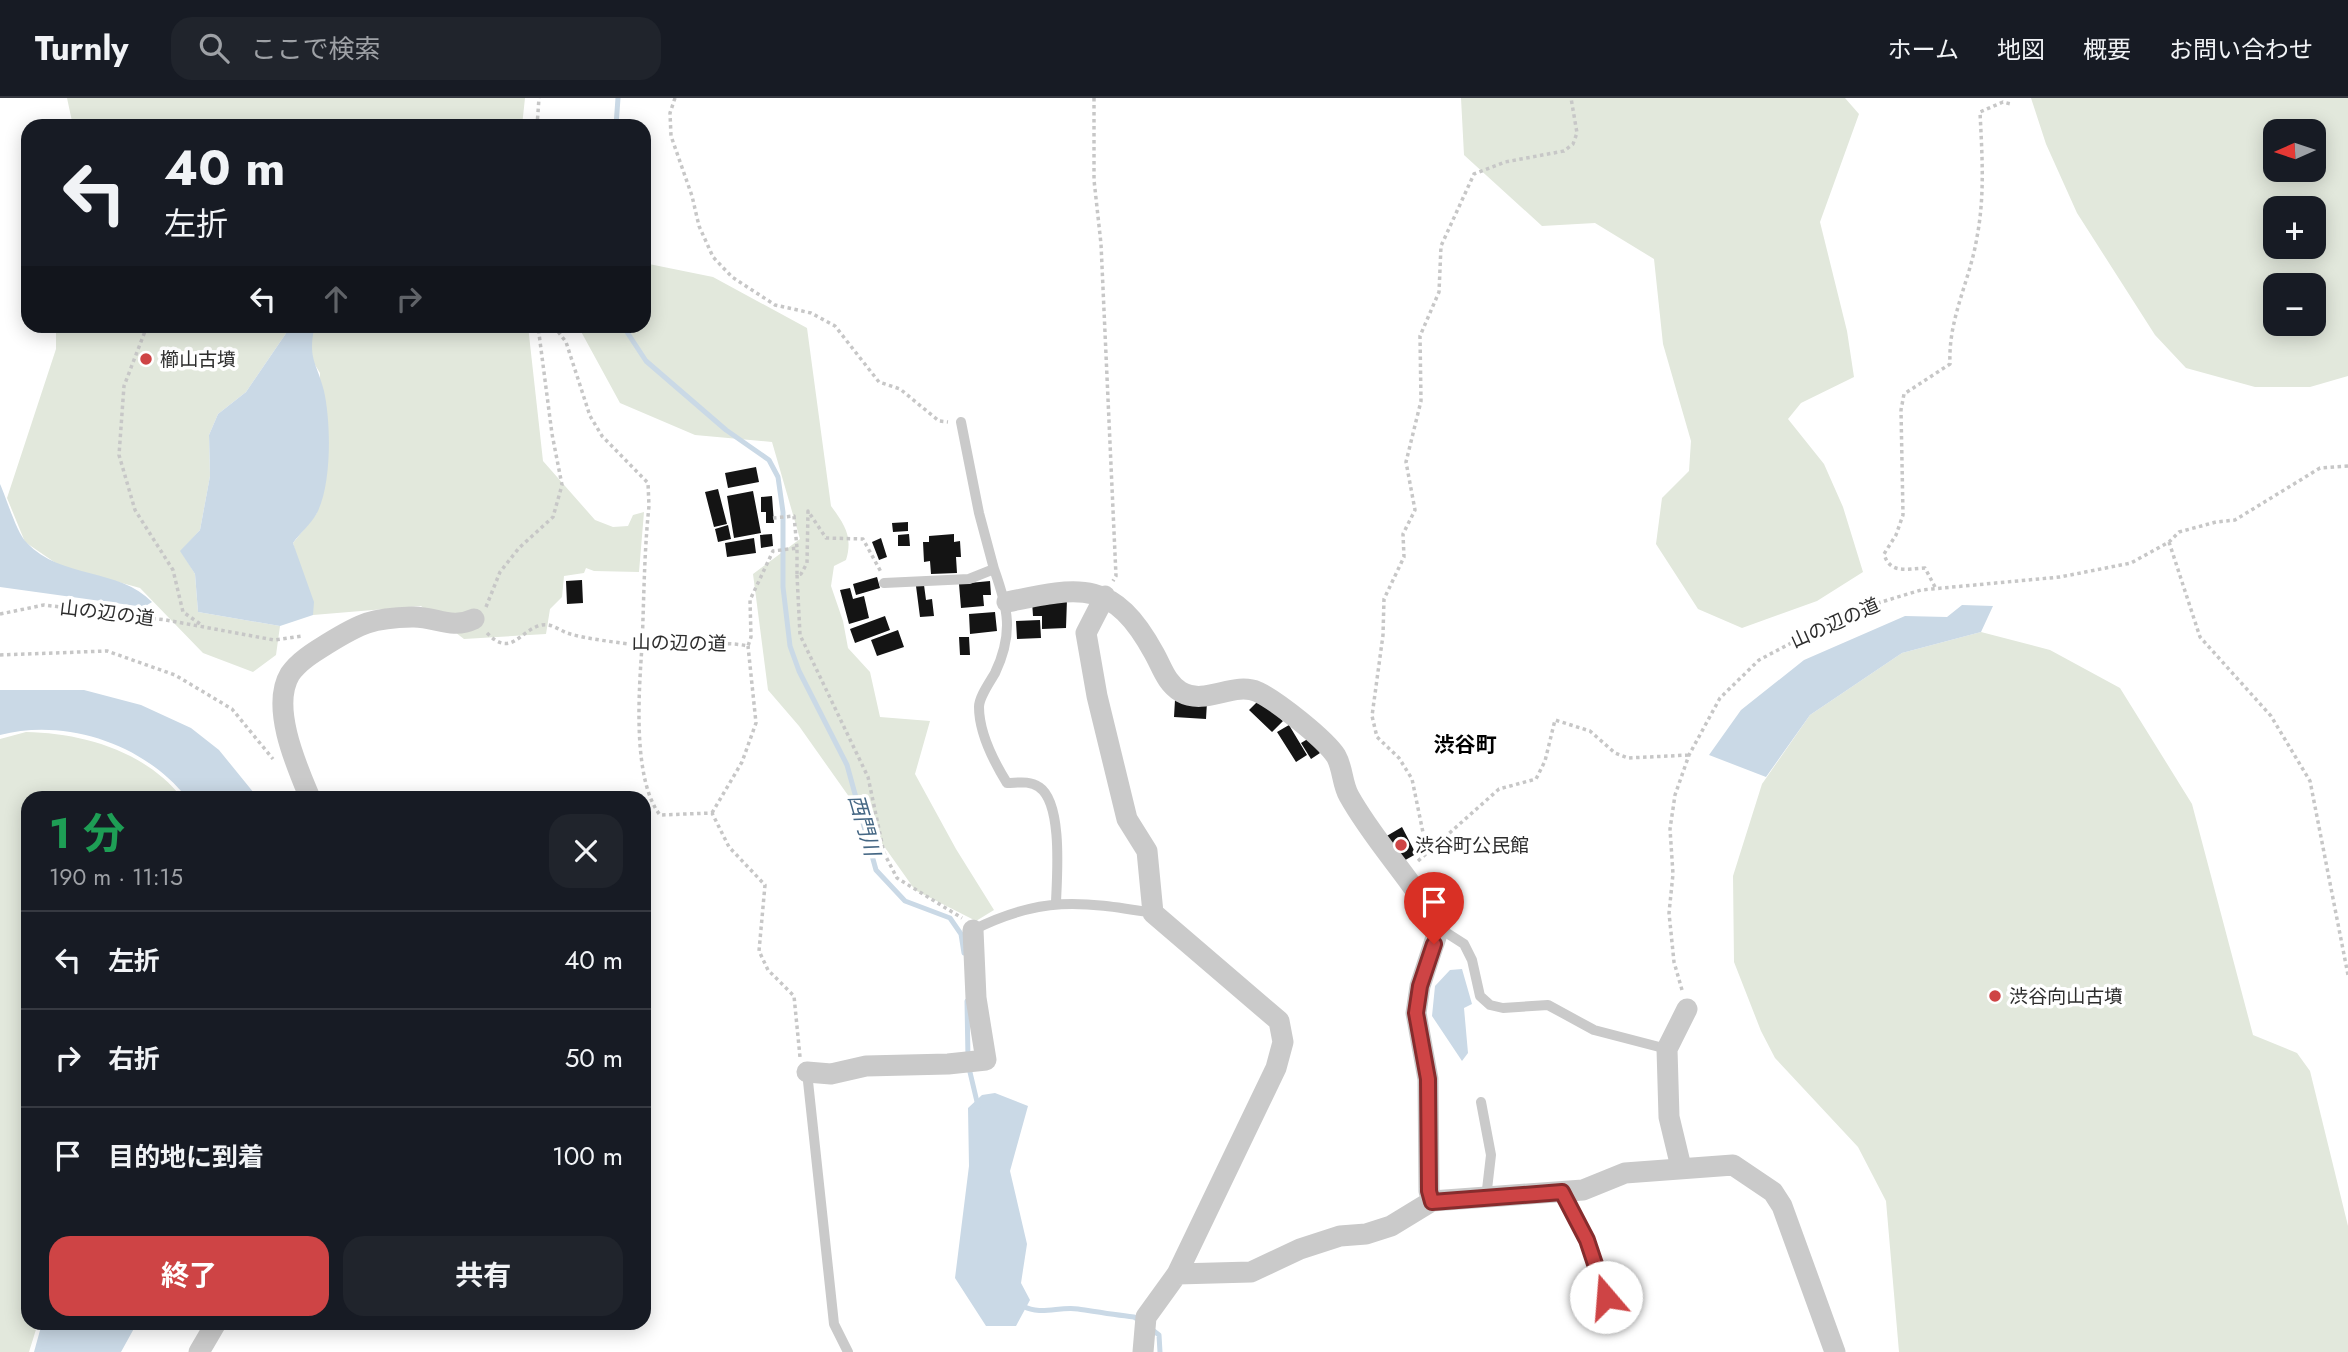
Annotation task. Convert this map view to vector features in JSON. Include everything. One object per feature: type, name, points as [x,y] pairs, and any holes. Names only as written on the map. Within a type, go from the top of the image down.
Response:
[{"type":"street","points":[[1007,602],[1041,595],[1089,592],[1105,596],[1134,620],[1169,683],[1182,693],[1202,697],[1248,688],[1275,702],[1336,756],[1348,794],[1403,876],[1425,901],[1439,928],[1420,986],[1416,1013],[1428,1079],[1429,1191],[1432,1202]]},
{"type":"street","points":[[1105,596],[1086,633],[1097,696],[1127,819],[1147,851],[1153,913],[1279,1021],[1283,1042],[1276,1068],[1177,1274],[1145,1334]]},
{"type":"street","points":[[307,791],[289,745],[285,685],[303,660],[365,622],[416,616],[461,625],[474,619]]},
{"type":"street","points":[[807,1072],[831,1074],[866,1066],[986,1060],[976,998],[973,930]]},
{"type":"street","points":[[1681,1167],[1669,1117],[1667,1049],[1687,1009]]},
{"type":"street","points":[[1177,1274],[1251,1272],[1300,1249],[1340,1236],[1366,1234],[1391,1226],[1432,1202],[1584,1190],[1625,1173],[1681,1167],[1733,1166],[1773,1192],[1782,1206],[1835,1352]]},
{"type":"street","points":[[199,1352],[212,1330]]},
{"type":"lane","points":[[961,422],[979,513],[994,569],[1007,602],[1006,639],[998,666],[979,706],[992,759],[1007,783],[1027,782],[1038,786],[1047,795],[1057,847],[1056,902]]},
{"type":"lane","points":[[884,583],[970,579],[994,569]]},
{"type":"lane","points":[[973,930],[1026,909],[1056,902],[1083,902],[1153,913]]},
{"type":"lane","points":[[1439,928],[1464,944],[1472,960],[1480,996],[1490,1005],[1503,1008],[1548,1005],[1594,1030],[1667,1049]]},
{"type":"lane","points":[[807,1072],[834,1324],[848,1352]]},
{"type":"lane","points":[[1481,1102],[1491,1155],[1486,1198]]},
{"type":"lane","points":[[1562,1192],[1587,1240],[1606,1297]]},
{"type":"path","points":[[538,119],[539,98]]},
{"type":"path","points":[[675,98],[670,113],[671,136],[692,196],[699,226],[713,257],[732,277],[775,305],[811,313],[835,326],[878,382],[900,389],[939,421],[961,422]]},
{"type":"path","points":[[1094,98],[1094,180],[1101,244],[1116,576],[1105,596]]},
{"type":"path","points":[[1571,98],[1577,133],[1573,144],[1564,151],[1505,162],[1474,174],[1441,246],[1439,292],[1420,336],[1422,401],[1406,462],[1415,510],[1403,534],[1404,557],[1388,585],[1384,599],[1383,635],[1372,716],[1377,737],[1399,758],[1412,779],[1427,852],[1434,849],[1499,789],[1536,779],[1545,761],[1555,720],[1590,731],[1615,753],[1628,758],[1689,755]]},
{"type":"path","points":[[1935,587],[1925,568],[1895,569],[1887,564],[1884,554],[1896,535],[1903,515],[1901,410],[1904,394],[1950,364],[1949,337],[1977,239],[1983,189],[1980,112],[2003,102],[2011,104]]},
{"type":"path","points":[[143,333],[124,386],[119,455],[135,510],[173,570],[183,612],[204,627]]},
{"type":"path","points":[[474,619],[489,603],[500,572],[519,548],[553,517],[562,485],[552,434],[539,333]]},
{"type":"path","points":[[559,333],[566,342],[590,416],[602,436],[648,483],[649,506],[642,582],[642,646],[637,702],[648,791]]},
{"type":"path","name":"山の辺の道","points":[[1687,1009],[1674,962],[1669,914],[1673,874],[1670,829],[1675,794],[1689,755],[1720,698],[1759,660],[1856,612],[1935,587],[2095,572],[2131,563],[2169,542],[2179,532],[2235,520],[2320,468],[2348,466]]},
{"type":"path","points":[[797,575],[801,574],[807,564],[808,511],[826,538],[863,539],[868,543],[884,583]]},
{"type":"path","points":[[775,517],[794,516],[800,635],[867,777],[884,853],[897,878],[961,917],[973,930]]},
{"type":"path","points":[[2169,542],[2200,637],[2271,716],[2310,781],[2348,975]]},
{"type":"path","name":"山の辺の道","points":[[474,619],[499,642],[515,642],[536,627],[548,625],[568,633],[642,646],[748,646],[751,636],[750,600],[766,561],[775,549],[797,548]]},
{"type":"path","name":"山の辺の道","points":[[0,614],[44,605],[204,627],[274,640],[320,632],[338,637]]},
{"type":"path","points":[[712,813],[742,762],[755,723],[748,646]]},
{"type":"path","points":[[0,656],[107,651],[175,675],[232,709],[279,765]]},
{"type":"path","points":[[651,801],[660,815],[712,813]]},
{"type":"path","points":[[712,813],[729,847],[765,885],[759,951],[768,970],[794,996],[800,1058],[807,1072]]},
{"type":"shaded area","points":[[67,98],[525,98],[523,119],[72,119]]},
{"type":"shaded area","points":[[1461,98],[1845,98],[1859,114],[1820,222],[1847,331],[1854,377],[1801,403],[1788,419],[1824,464],[1843,507],[1863,572],[1817,601],[1742,628],[1698,609],[1656,544],[1662,498],[1689,471],[1691,441],[1663,344],[1654,259],[1595,223],[1542,226],[1464,155]]},
{"type":"shaded area","points":[[2031,98],[2348,98],[2348,376],[2310,387],[2255,387],[2186,368],[2155,335],[2077,213],[2046,144]]},
{"type":"shaded area","points":[[651,264],[713,277],[807,328],[831,506],[844,525],[849,545],[846,560],[834,566],[831,586],[843,621],[848,648],[870,672],[880,717],[930,721],[915,774],[956,849],[994,910],[976,921],[915,890],[799,726],[768,690],[753,574],[800,539],[772,442],[695,435],[620,403],[582,333],[651,333]]},
{"type":"shaded area","points":[[56,333],[286,333],[246,392],[218,414],[209,435],[210,476],[200,530],[181,551],[195,574],[198,612],[280,626],[276,655],[253,672],[203,653],[140,588],[60,566],[25,542],[7,498],[56,349]]},
{"type":"shaded area","points":[[295,333],[529,333],[543,461],[595,520],[613,527],[628,526],[633,515],[644,512],[639,572],[594,571],[586,568],[584,573],[564,576],[562,597],[550,609],[546,634],[464,639],[421,606],[313,615],[293,543],[317,513],[320,373]]},
{"type":"shaded area","name":"渋谷向山古墳","points":[[1981,632],[2050,650],[2120,688],[2192,804],[2253,1035],[2297,1053],[2310,1071],[2348,1226],[2348,1352],[1899,1352],[1886,1201],[1858,1147],[1775,1058],[1761,1031],[1734,962],[1733,876],[1762,784],[1810,715],[1902,653]]},
{"type":"shaded area","points":[[26,732],[90,741],[132,757],[150,768],[175,791],[21,791],[21,1330],[36,1330],[29,1352],[0,1352],[0,739]]},
{"type":"water","points":[[286,333],[313,333],[313,355],[324,391],[328,419],[328,470],[317,513],[293,543],[314,602],[313,615],[280,626],[198,612],[195,574],[180,551],[200,530],[210,476],[209,435],[218,414],[246,392]]},
{"type":"water","points":[[0,484],[23,538],[41,554],[56,563],[124,584],[139,591],[152,602],[144,607],[0,587]]},
{"type":"water","points":[[1962,605],[1993,606],[1981,632],[1902,653],[1810,715],[1766,777],[1709,755],[1741,710],[1804,660],[1905,616],[1947,617]]},
{"type":"water","points":[[0,690],[84,690],[141,705],[191,728],[219,750],[252,791],[180,791],[149,763],[126,750],[77,733],[51,730],[0,735]]},
{"type":"water","points":[[1462,969],[1472,1004],[1464,1008],[1468,1053],[1462,1061],[1432,1016],[1435,986],[1450,970]]},
{"type":"water","points":[[995,1093],[1028,1106],[1010,1171],[1027,1244],[1021,1283],[1030,1300],[1016,1326],[986,1326],[955,1278],[969,1166],[968,1108],[982,1095]]},
{"type":"water","points":[[40,1330],[133,1330],[121,1352],[34,1352]]},
{"type":"building","points":[[756,467],[759,482],[728,488],[725,473]]},
{"type":"building","points":[[718,489],[727,524],[714,527],[705,492]]},
{"type":"building","points":[[753,491],[761,533],[734,538],[727,496]]},
{"type":"building","points":[[772,496],[774,523],[766,523],[766,512],[761,512],[761,497]]},
{"type":"building","points":[[908,522],[908,531],[893,532],[892,523]]},
{"type":"building","points":[[728,525],[731,539],[718,542],[715,529]]},
{"type":"building","points":[[772,534],[773,546],[761,548],[760,535]]},
{"type":"building","points":[[909,534],[910,546],[898,546],[898,535]]},
{"type":"building","points":[[954,534],[954,542],[960,541],[961,557],[956,557],[957,573],[931,574],[930,561],[924,562],[923,542],[929,542],[929,536]]},
{"type":"building","points":[[754,538],[756,553],[727,557],[725,543]]},
{"type":"building","points":[[881,538],[887,557],[879,560],[872,542]]},
{"type":"building","points":[[877,577],[880,588],[856,595],[853,584]]},
{"type":"building","points":[[582,580],[583,603],[567,604],[566,581]]},
{"type":"building","points":[[990,581],[991,595],[983,595],[984,606],[961,608],[959,584]]},
{"type":"building","points":[[924,585],[926,600],[932,599],[934,616],[920,617],[916,586]]},
{"type":"building","points":[[850,588],[853,599],[864,596],[869,618],[849,624],[840,590]]},
{"type":"building","points":[[1067,599],[1066,628],[1042,629],[1042,616],[1033,616],[1032,601]]},
{"type":"building","points":[[995,612],[997,631],[970,634],[969,614]]},
{"type":"building","points":[[885,616],[890,630],[855,643],[850,629]]},
{"type":"building","points":[[1040,620],[1041,638],[1017,639],[1016,621]]},
{"type":"building","points":[[898,630],[904,647],[877,656],[871,640]]},
{"type":"building","points":[[959,637],[969,637],[970,655],[960,655]]},
{"type":"building","points":[[1260,699],[1283,721],[1272,732],[1249,710]]},
{"type":"building","points":[[1175,700],[1207,702],[1206,719],[1174,717]]},
{"type":"building","points":[[1289,725],[1307,755],[1296,762],[1277,732]]},
{"type":"building","points":[[1311,737],[1320,753],[1311,759],[1301,743]]},
{"type":"building","name":"渋谷町公民館","points":[[1402,827],[1416,854],[1400,863],[1385,837]]},
{"type":"waterway","name":"西門川","points":[[616,119],[618,98]]},
{"type":"waterway","name":"西門川","points":[[628,333],[646,361],[726,430],[769,460],[778,477],[783,512],[783,587],[790,646],[799,671],[847,765],[876,870],[905,901],[950,918],[961,934],[964,953]]},
{"type":"waterway","name":"西門川","points":[[967,1001],[968,1058]]},
{"type":"waterway","name":"西門川","points":[[969,1068],[978,1106]]},
{"type":"waterway","name":"西門川","points":[[1023,1306],[1043,1311],[1071,1308],[1139,1320]]},
{"type":"waterway","name":"西門川","points":[[1150,1328],[1159,1335],[1160,1352]]},
{"type":"place","name":"櫛山古墳","points":[[146,359]]},
{"type":"place","name":"渋谷町公民館","points":[[1401,845]]},
{"type":"place","name":"渋谷向山古墳","points":[[1995,996]]},
{"type":"district","name":"渋谷町","points":[[1465,745]]},
{"type":"route","points":[[1434,944],[1420,986],[1416,1013],[1428,1079],[1429,1191],[1432,1202],[1562,1192],[1587,1240],[1606,1297]]}]
